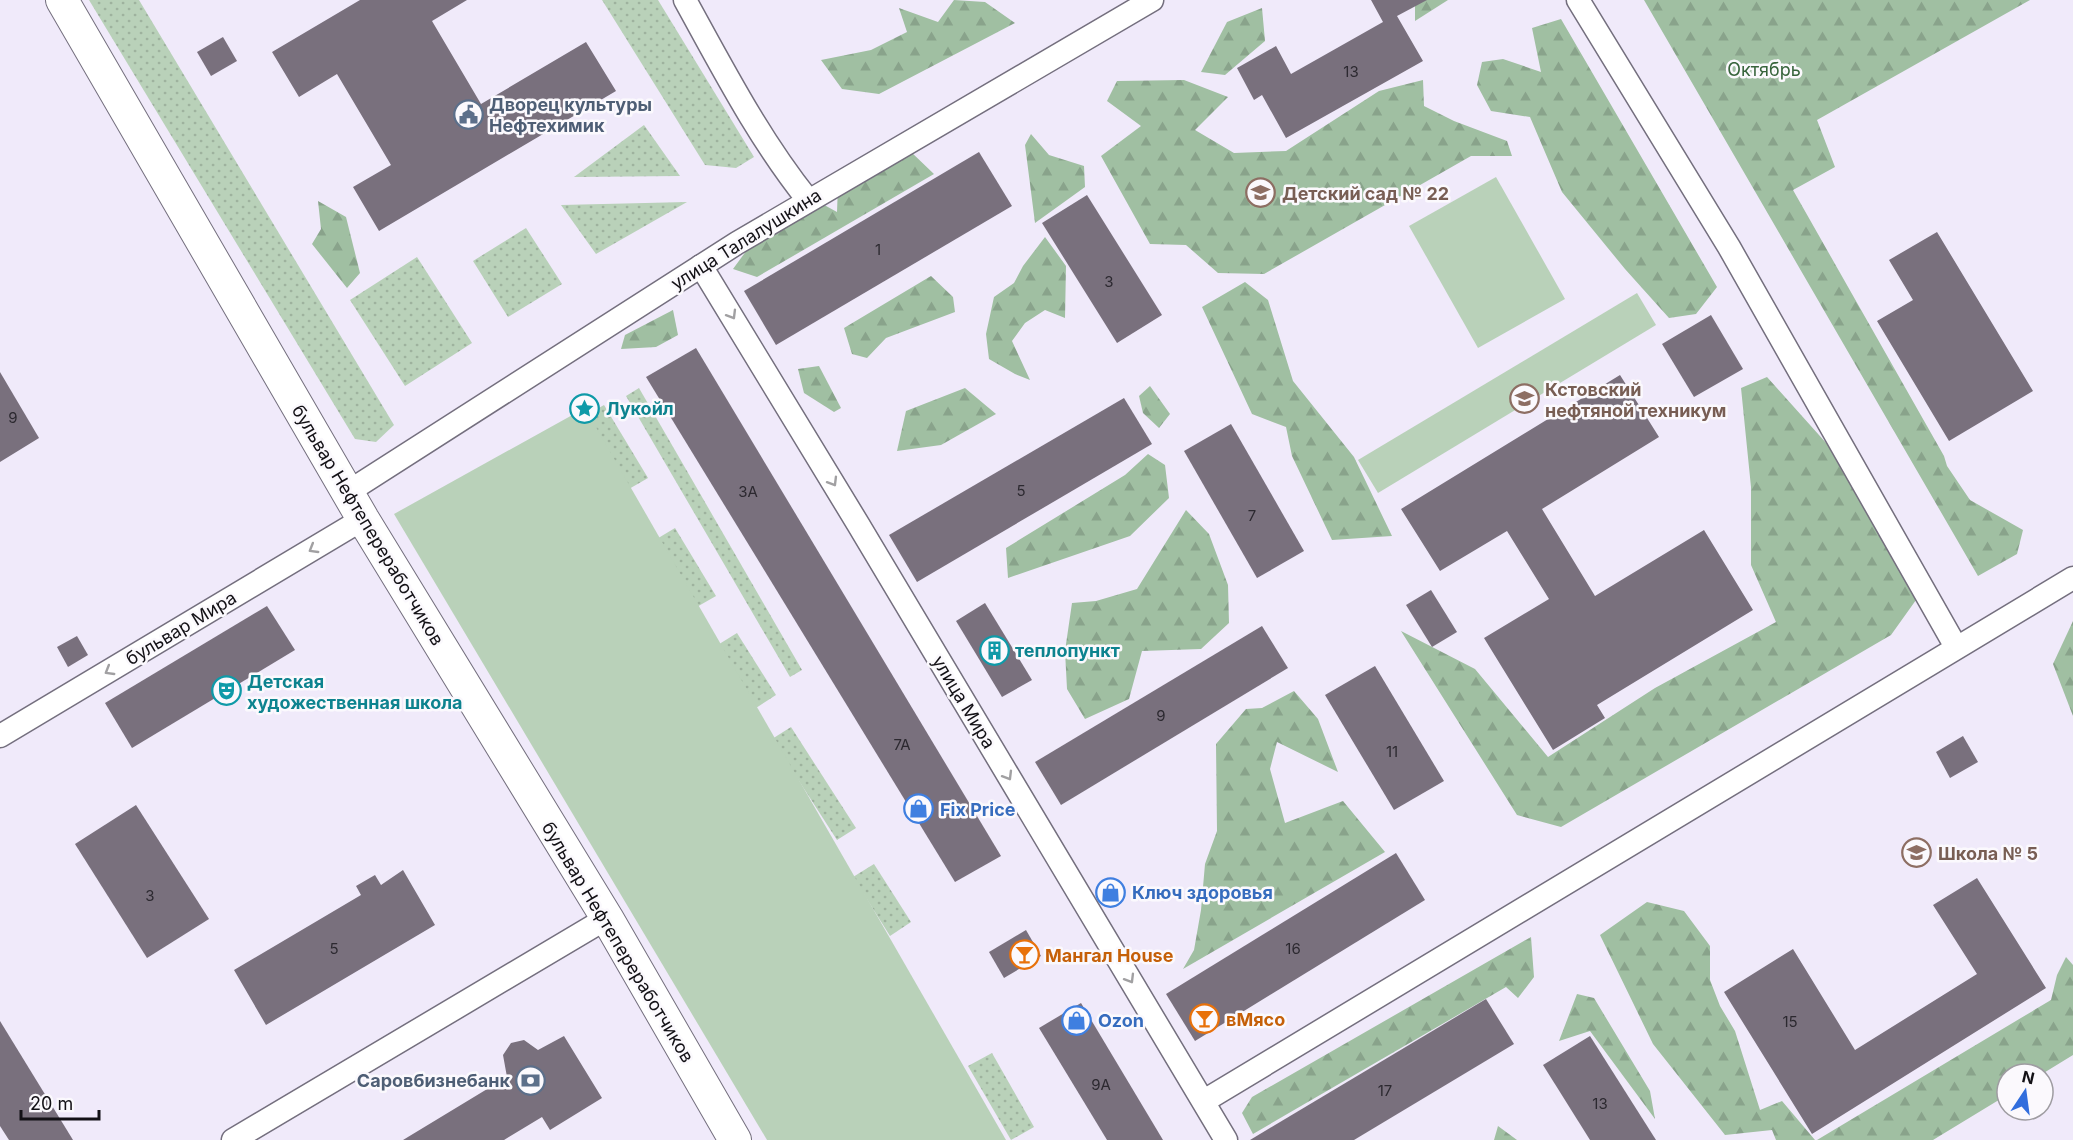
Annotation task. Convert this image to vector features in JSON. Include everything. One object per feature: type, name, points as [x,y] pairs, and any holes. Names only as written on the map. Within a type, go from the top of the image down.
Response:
[{"type":"street","name":"бульвар Нефтепереработчиков","points":[[62,0],[363,519],[607,918],[735,1140]]},
{"type":"street","points":[[685,0],[726,75],[781,166],[808,200]]},
{"type":"street","name":"улица Талалушкина","points":[[348,492],[808,200],[1152,0]]},
{"type":"street","points":[[1578,0],[1729,247],[1956,647]]},
{"type":"street","name":"улица Мира","points":[[701,266],[1227,1140]]},
{"type":"street","name":"бульвар Мира","points":[[0,736],[363,519]]},
{"type":"street","points":[[1204,1101],[2073,578]]},
{"type":"street","points":[[233,1140],[607,918]]},
{"type":"green space","points":[[89,0],[139,0],[394,425],[376,442],[355,439]]},
{"type":"green space","points":[[602,0],[658,0],[754,157],[736,168],[705,165]]},
{"type":"green space","points":[[954,0],[985,2],[1015,23],[879,94],[842,89],[821,60],[871,50],[907,32],[899,8],[938,22]]},
{"type":"green space","points":[[1415,0],[1448,0],[1415,21]]},
{"type":"green space","name":"Октябрь","points":[[1644,0],[2030,0],[1817,120],[1835,167],[1793,190],[1944,456],[1947,466],[1970,500],[2023,530],[2017,554],[1978,576]]},
{"type":"green space","points":[[1262,8],[1265,41],[1225,75],[1201,72],[1227,22]]},
{"type":"green space","points":[[1561,19],[1717,287],[1696,314],[1669,318],[1625,269],[1562,192],[1530,117],[1491,111],[1477,85],[1482,62],[1503,59],[1541,72],[1532,28]]},
{"type":"green space","points":[[1184,80],[1228,97],[1195,130],[1234,153],[1286,151],[1379,91],[1423,80],[1424,106],[1454,121],[1507,141],[1512,156],[1471,156],[1264,274],[1218,273],[1186,245],[1150,244],[1101,156],[1141,126],[1107,101],[1117,81]]},
{"type":"green space","points":[[644,125],[680,176],[574,177]]},
{"type":"green space","points":[[1031,134],[1049,155],[1084,166],[1085,187],[1035,223],[1025,145]]},
{"type":"green space","points":[[910,151],[934,174],[757,277],[733,269],[752,243],[817,201],[837,212],[838,185]]},
{"type":"green space","points":[[1496,177],[1565,299],[1478,348],[1409,226]]},
{"type":"green space","points":[[318,201],[346,217],[360,273],[347,288],[312,244],[321,229]]},
{"type":"green space","points":[[687,202],[596,254],[561,205]]},
{"type":"green space","points":[[526,228],[562,284],[508,317],[473,261]]},
{"type":"green space","points":[[1045,237],[1066,266],[1065,318],[1045,310],[1025,323],[1012,341],[1030,380],[989,359],[986,334],[994,297],[1014,283],[1023,266]]},
{"type":"green space","points":[[417,257],[472,343],[405,386],[350,300]]},
{"type":"green space","points":[[931,276],[953,297],[955,312],[886,338],[867,358],[852,354],[844,328]]},
{"type":"green space","points":[[1245,282],[1268,300],[1293,381],[1354,457],[1392,536],[1332,540],[1292,456],[1286,427],[1252,414],[1202,307]]},
{"type":"green space","points":[[1637,293],[1656,325],[1378,493],[1358,460]]},
{"type":"green space","points":[[673,310],[678,335],[656,347],[621,349],[625,335]]},
{"type":"green space","points":[[819,366],[841,408],[834,412],[804,393],[798,369]]},
{"type":"green space","points":[[1767,377],[1836,454],[1916,600],[1891,635],[1561,827],[1517,815],[1401,631],[1475,669],[1548,757],[1655,688],[1776,622],[1751,565],[1751,487],[1741,388]]},
{"type":"green space","points":[[1150,386],[1170,414],[1159,428],[1143,413],[1139,396]]},
{"type":"green space","points":[[639,388],[802,670],[790,677],[626,396]]},
{"type":"green space","points":[[965,388],[996,414],[941,445],[897,451],[906,411]]},
{"type":"green space","points":[[604,405],[648,478],[622,493],[578,420]]},
{"type":"green space","points":[[585,408],[1006,1140],[767,1140],[394,514]]},
{"type":"green space","points":[[1148,454],[1165,465],[1169,498],[1130,536],[1008,578],[1006,548],[1125,475]]},
{"type":"green space","points":[[1186,510],[1209,534],[1228,585],[1229,623],[1201,649],[1142,651],[1129,699],[1085,719],[1067,689],[1065,651],[1072,603],[1096,601],[1137,589]]},
{"type":"green space","points":[[675,528],[716,596],[695,608],[655,540]]},
{"type":"green space","points":[[2073,621],[2073,716],[2053,664]]},
{"type":"green space","points":[[737,633],[776,695],[756,708],[716,646]]},
{"type":"green space","points":[[1294,691],[1318,719],[1338,772],[1277,742],[1270,769],[1285,823],[1343,801],[1385,852],[1183,969],[1194,950],[1201,910],[1205,864],[1217,831],[1216,744],[1246,709],[1262,708]]},
{"type":"green space","points":[[791,727],[856,828],[837,840],[772,739]]},
{"type":"green space","points":[[874,864],[911,922],[890,936],[853,877]]},
{"type":"green space","points":[[1647,902],[1684,911],[1710,946],[1710,980],[1720,1006],[1735,1031],[1760,1110],[1782,1101],[1815,1140],[1776,1140],[1772,1130],[1725,1135],[1653,1044],[1600,935]]},
{"type":"green space","points":[[1531,937],[1534,977],[1518,998],[1506,987],[1253,1134],[1242,1113],[1252,1097]]},
{"type":"green space","points":[[2066,957],[2073,965],[2073,1055],[2055,1066],[2055,1062],[1995,1062],[1995,1102],[1933,1140],[1817,1140],[2051,1000],[2057,975]]},
{"type":"green space","points":[[1577,994],[1594,998],[1650,1091],[1655,1119],[1590,1031],[1559,1041]]},
{"type":"green space","points":[[992,1053],[1034,1127],[1011,1140],[968,1066]]},
{"type":"green space","points":[[1498,1126],[1517,1140],[1494,1140]]},
{"type":"building","name":"Дворец культуры Нефтехимик","points":[[360,0],[467,0],[432,21],[481,104],[586,42],[616,91],[379,231],[353,187],[391,165],[337,74],[299,97],[272,52]]},
{"type":"building","points":[[1371,0],[1427,0],[1397,16],[1423,61],[1286,138],[1262,95],[1254,100],[1237,68],[1276,46],[1291,74],[1383,22]]},
{"type":"building","points":[[223,37],[237,61],[211,76],[197,52]]},
{"type":"building","points":[[979,152],[1012,206],[776,345],[744,291]]},
{"type":"building","points":[[1087,195],[1162,315],[1117,343],[1042,223]]},
{"type":"building","points":[[1937,232],[2033,391],[1949,441],[1877,321],[1913,300],[1889,260]]},
{"type":"building","points":[[1711,315],[1743,369],[1694,397],[1662,344]]},
{"type":"building","points":[[696,348],[1001,856],[955,882],[646,377]]},
{"type":"building","points":[[0,372],[39,438],[0,462]]},
{"type":"building","points":[[1620,375],[1659,437],[1542,509],[1595,596],[1704,530],[1753,610],[1597,705],[1605,718],[1553,750],[1484,638],[1549,599],[1507,531],[1440,571],[1401,509]]},
{"type":"building","points":[[1124,398],[1152,444],[917,582],[889,535]]},
{"type":"building","points":[[1231,424],[1304,551],[1257,578],[1184,451]]},
{"type":"building","points":[[1431,590],[1457,632],[1432,647],[1406,605]]},
{"type":"building","name":"теплопункт","points":[[985,603],[1032,680],[1002,697],[956,621]]},
{"type":"building","points":[[267,606],[295,650],[132,748],[105,703]]},
{"type":"building","points":[[1262,626],[1288,668],[1061,805],[1035,762]]},
{"type":"building","points":[[77,636],[88,655],[68,667],[57,647]]},
{"type":"building","points":[[1375,666],[1444,781],[1394,810],[1325,695]]},
{"type":"building","points":[[1963,736],[1978,762],[1950,778],[1936,752]]},
{"type":"building","points":[[136,805],[209,919],[147,958],[75,844]]},
{"type":"building","points":[[1396,853],[1425,900],[1195,1041],[1166,994]]},
{"type":"building","points":[[403,870],[435,925],[266,1025],[234,970],[361,895],[356,886],[375,875],[381,885]]},
{"type":"building","points":[[1977,878],[2046,988],[1812,1134],[1724,992],[1793,949],[1855,1050],[1977,974],[1933,905]]},
{"type":"building","points":[[1026,930],[1041,956],[1004,978],[989,952]]},
{"type":"building","points":[[1486,999],[1514,1044],[1354,1140],[1250,1140]]},
{"type":"building","points":[[1081,1003],[1163,1140],[1107,1140],[1039,1028]]},
{"type":"building","points":[[0,1021],[73,1140],[9,1140],[0,1126]]},
{"type":"building","points":[[564,1036],[602,1098],[550,1130],[542,1117],[504,1140],[403,1140],[507,1077],[503,1055],[511,1043],[524,1040],[538,1050]]},
{"type":"building","points":[[1590,1036],[1656,1140],[1590,1140],[1543,1065]]},
{"type":"place","name":"Дворец культуры Нефтехимик","points":[[468,114]]},
{"type":"place","name":"Детский сад № 22","points":[[1261,193]]},
{"type":"place","name":"Кстовский нефтяной техникум","points":[[1524,399]]},
{"type":"place","name":"Лукойл","points":[[585,408]]},
{"type":"place","name":"теплопункт","points":[[994,650]]},
{"type":"place","name":"Детская художественная школа","points":[[226,691]]},
{"type":"place","name":"Fix Price","points":[[919,809]]},
{"type":"place","name":"Школа № 5","points":[[1917,853]]},
{"type":"place","name":"Ключ здоровья","points":[[1111,892]]},
{"type":"place","name":"Мангал House","points":[[1024,955]]},
{"type":"place","name":"вМясо","points":[[1205,1019]]},
{"type":"place","name":"Ozon","points":[[1077,1020]]},
{"type":"place","name":"Саровбизнебанк","points":[[531,1080]]}]
